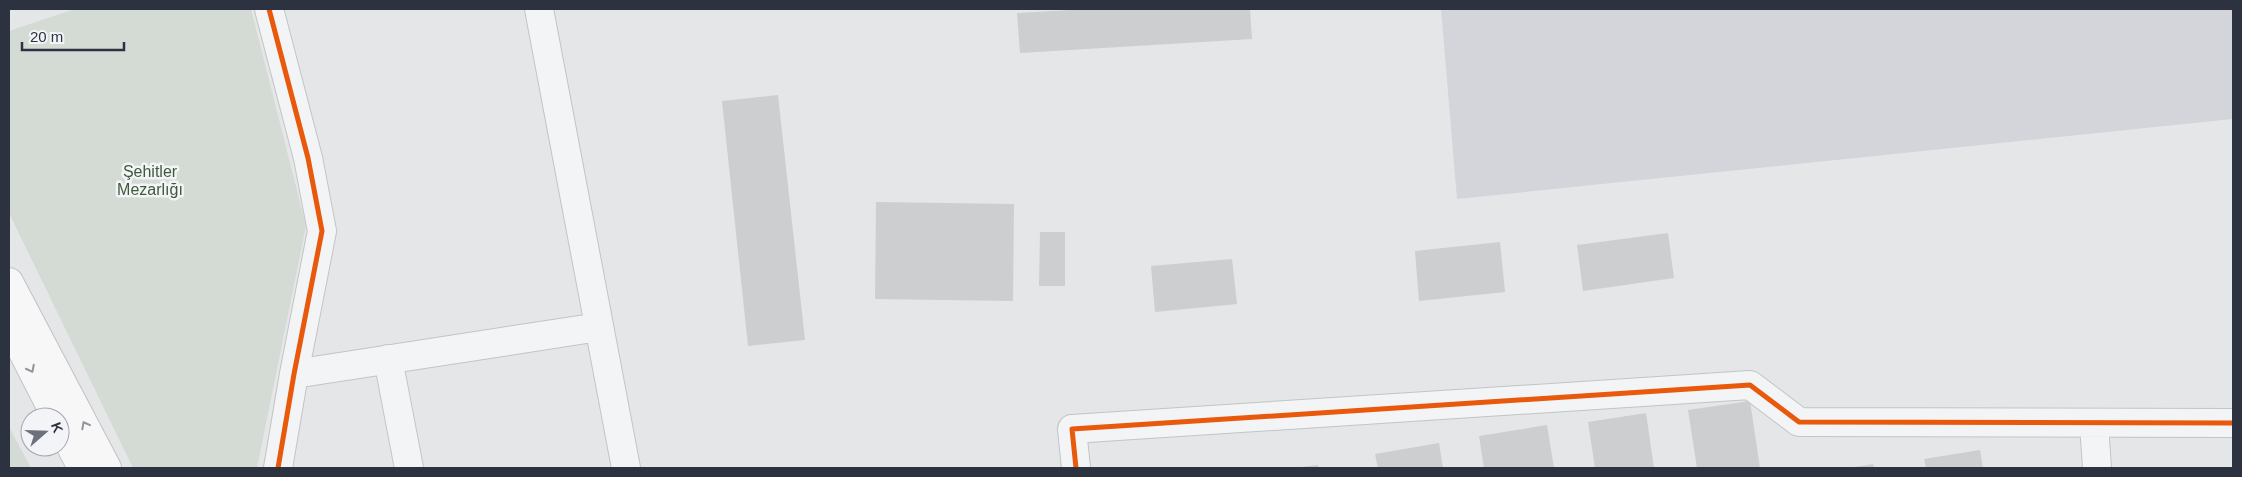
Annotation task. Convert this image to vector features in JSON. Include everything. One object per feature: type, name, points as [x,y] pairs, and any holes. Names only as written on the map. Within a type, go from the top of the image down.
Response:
[{"type":"main road","points":[[9,282],[107,468]]},
{"type":"main road","points":[[9,326],[51,407]]},
{"type":"main road","points":[[70,445],[82,468]]},
{"type":"street","points":[[269,9],[308,158],[322,231],[278,468]]},
{"type":"street","points":[[538,9],[626,468]]},
{"type":"street","points":[[294,374],[599,328]]},
{"type":"street","points":[[388,360],[408,468]]},
{"type":"street","points":[[1076,468],[1072,429],[1750,386],[1799,422],[2233,423]]},
{"type":"street","points":[[2094,424],[2096,468]]},
{"type":"shaded area","points":[[1441,9],[2233,9],[2233,119],[1457,199]]},
{"type":"green space","name":"Şehitler Mezarlığı","points":[[75,9],[251,9],[306,226],[257,468],[133,468],[9,213],[9,31]]},
{"type":"green space","points":[[9,427],[20,448],[20,457],[25,457],[31,468],[9,468]]},
{"type":"building","points":[[1088,9],[1250,9],[1252,39],[1020,53],[1017,13]]},
{"type":"building","points":[[778,95],[805,340],[748,346],[722,101]]},
{"type":"building","points":[[876,202],[1014,204],[1013,301],[875,299]]},
{"type":"building","points":[[1040,232],[1065,232],[1065,286],[1039,286]]},
{"type":"building","points":[[1668,233],[1674,278],[1583,291],[1577,245]]},
{"type":"building","points":[[1500,242],[1505,292],[1419,301],[1415,251]]},
{"type":"building","points":[[1232,259],[1237,304],[1155,312],[1151,266]]},
{"type":"building","points":[[1750,401],[1760,468],[1697,468],[1688,410]]},
{"type":"building","points":[[1646,413],[1654,468],[1595,468],[1588,422]]},
{"type":"building","points":[[1547,425],[1554,468],[1484,468],[1479,436]]},
{"type":"building","points":[[1439,443],[1443,468],[1378,468],[1375,454]]},
{"type":"building","points":[[1980,450],[1983,468],[1926,468],[1924,459]]},
{"type":"building","points":[[1873,464],[1874,468],[1855,468],[1855,467]]},
{"type":"building","points":[[1318,465],[1319,468],[1301,467]]},
{"type":"cycle path","points":[[269,9],[308,158],[322,231],[278,468]]},
{"type":"cycle path","points":[[1076,468],[1072,429],[1750,385],[1799,422],[2233,423]]}]
